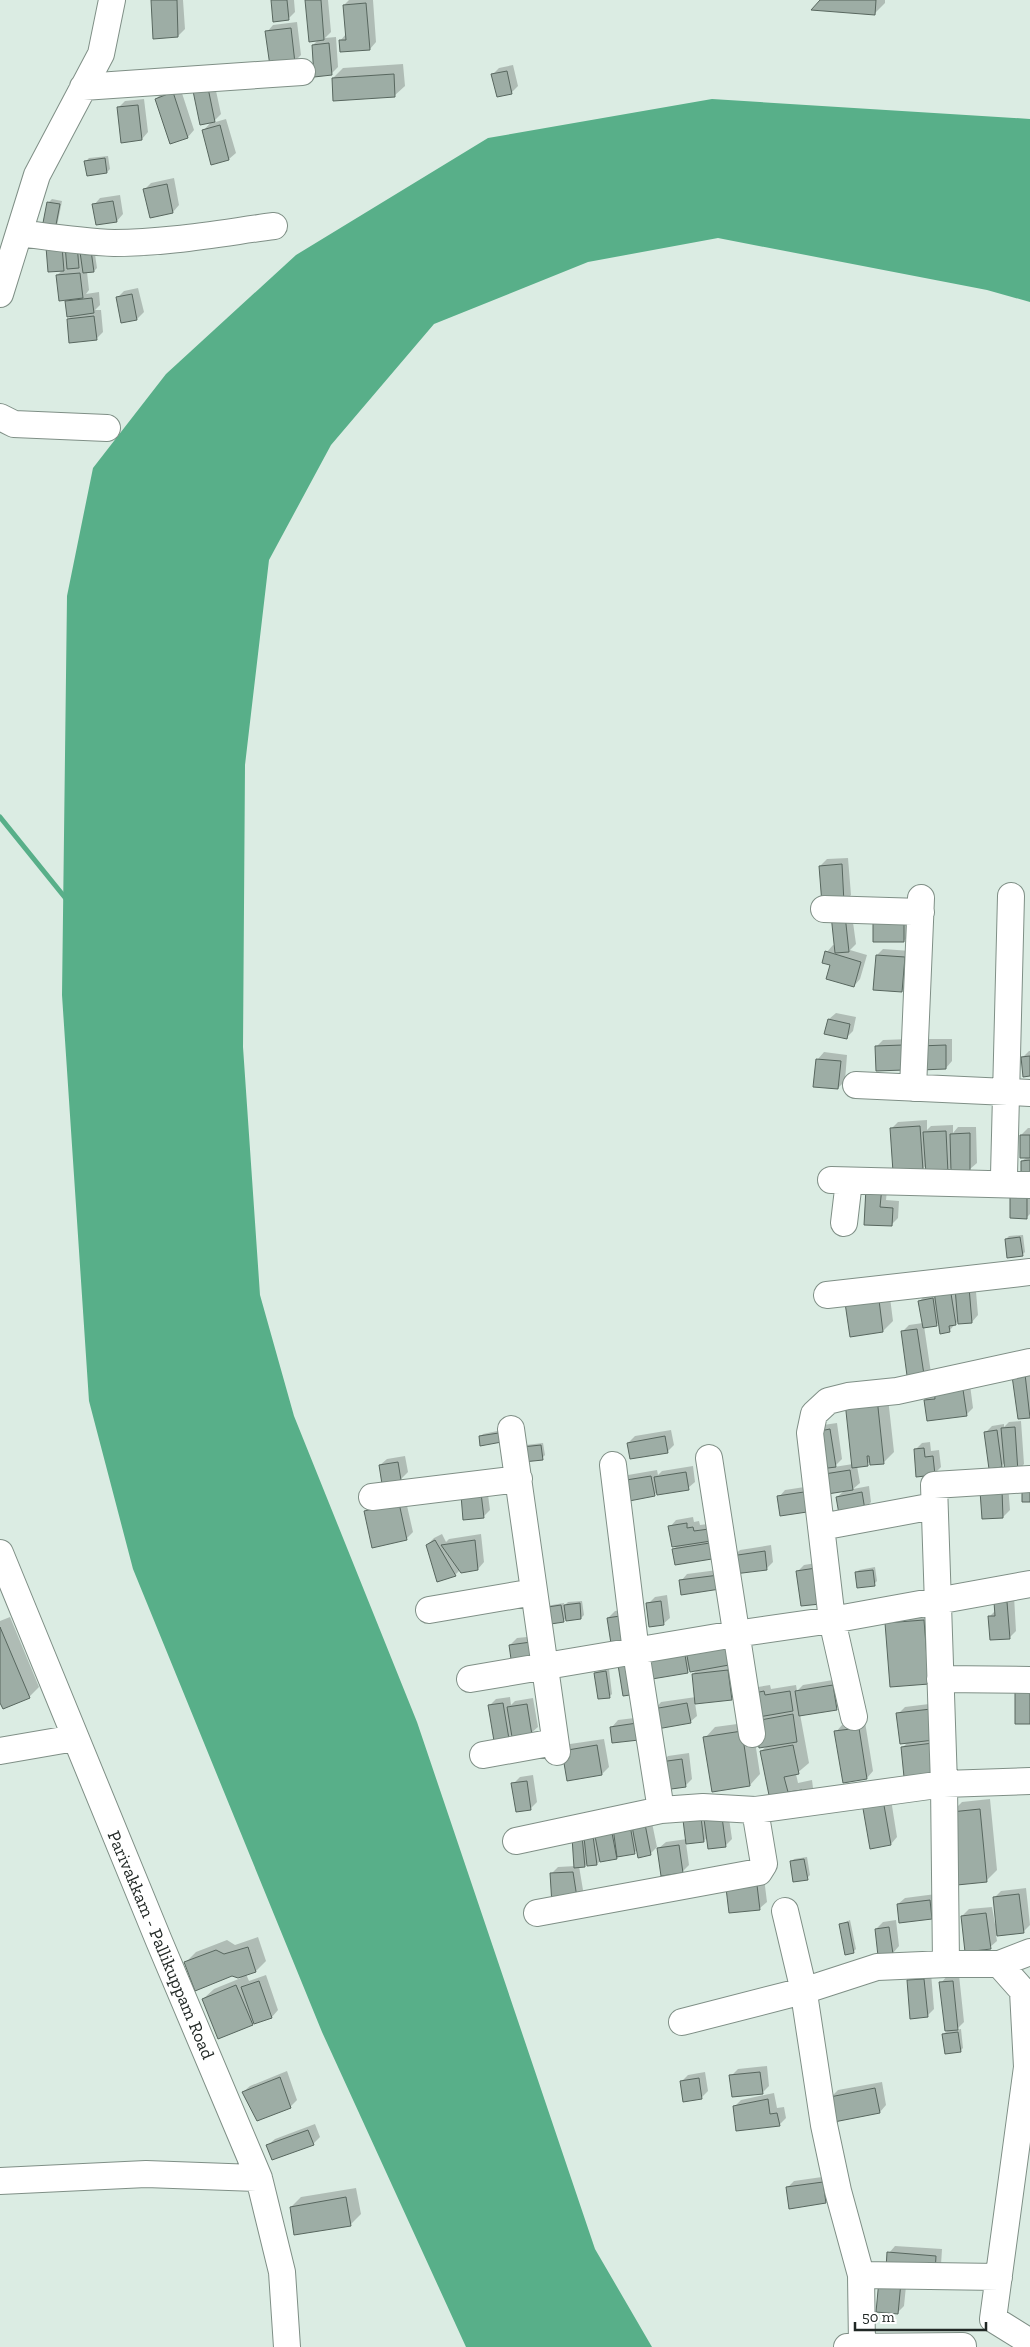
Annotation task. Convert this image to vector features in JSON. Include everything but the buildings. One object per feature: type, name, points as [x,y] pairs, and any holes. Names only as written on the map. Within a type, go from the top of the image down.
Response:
[{"type":"street","points":[[0,294],[37,175],[101,54],[112,0]]},
{"type":"street","points":[[83,87],[302,72]]},
{"type":"street","points":[[19,233],[114,243],[170,240],[274,226]]},
{"type":"street","points":[[0,417],[14,424],[107,428]]},
{"type":"street","points":[[1004,1175],[1019,1092],[1011,896]]},
{"type":"street","points":[[824,909],[920,905],[913,1088]]},
{"type":"street","points":[[856,1085],[1019,1092]]},
{"type":"street","points":[[844,1223],[840,1180],[1030,1185]]},
{"type":"street","points":[[826,1295],[1030,1272]]},
{"type":"street","points":[[854,1717],[832,1620],[810,1433],[814,1414],[828,1401],[848,1396],[897,1391],[1030,1362]]},
{"type":"street","points":[[483,1755],[556,1747],[511,1428]]},
{"type":"street","points":[[708,1458],[752,1734]]},
{"type":"street","points":[[613,1465],[636,1652],[661,1810]]},
{"type":"street","points":[[372,1498],[519,1479]]},
{"type":"street","points":[[946,1964],[944,1784],[934,1485],[1030,1479]]},
{"type":"street","points":[[821,1527],[934,1506]]},
{"type":"street","name":"Parivakkam - Pallikuppam Road","points":[[0,1553],[75,1738],[259,2178],[282,2272],[287,2347]]},
{"type":"street","points":[[470,1679],[735,1634],[832,1620],[1030,1584]]},
{"type":"street","points":[[429,1610],[534,1592]]},
{"type":"street","points":[[940,1679],[1030,1680]]},
{"type":"street","points":[[0,1751],[75,1738]]},
{"type":"street","points":[[516,1841],[661,1810],[703,1807],[755,1810],[944,1784],[1030,1781]]},
{"type":"street","points":[[536,1913],[759,1872],[764,1864],[755,1810]]},
{"type":"street","points":[[785,1911],[803,1991],[824,2125],[838,2191],[861,2275],[854,2346],[963,2346],[993,2319],[1027,2067],[1023,1991],[998,1964]]},
{"type":"street","points":[[682,2022],[803,1991],[877,1967],[998,1964],[1030,1952]]},
{"type":"street","points":[[0,2181],[146,2174],[259,2178]]},
{"type":"street","points":[[861,2275],[999,2277]]},
{"type":"street","points":[[993,2319],[1030,2342]]},
{"type":"shaded area","points":[[712,99],[1030,119],[1030,302],[987,290],[718,238],[588,262],[434,324],[331,445],[269,560],[245,765],[243,1047],[260,1295],[294,1416],[417,1722],[595,2249],[652,2347],[466,2347],[322,2032],[133,1569],[89,1401],[62,995],[67,596],[93,468],[166,374],[296,255],[488,138]]},
{"type":"waterway","points":[[0,817],[67,900]]}]
